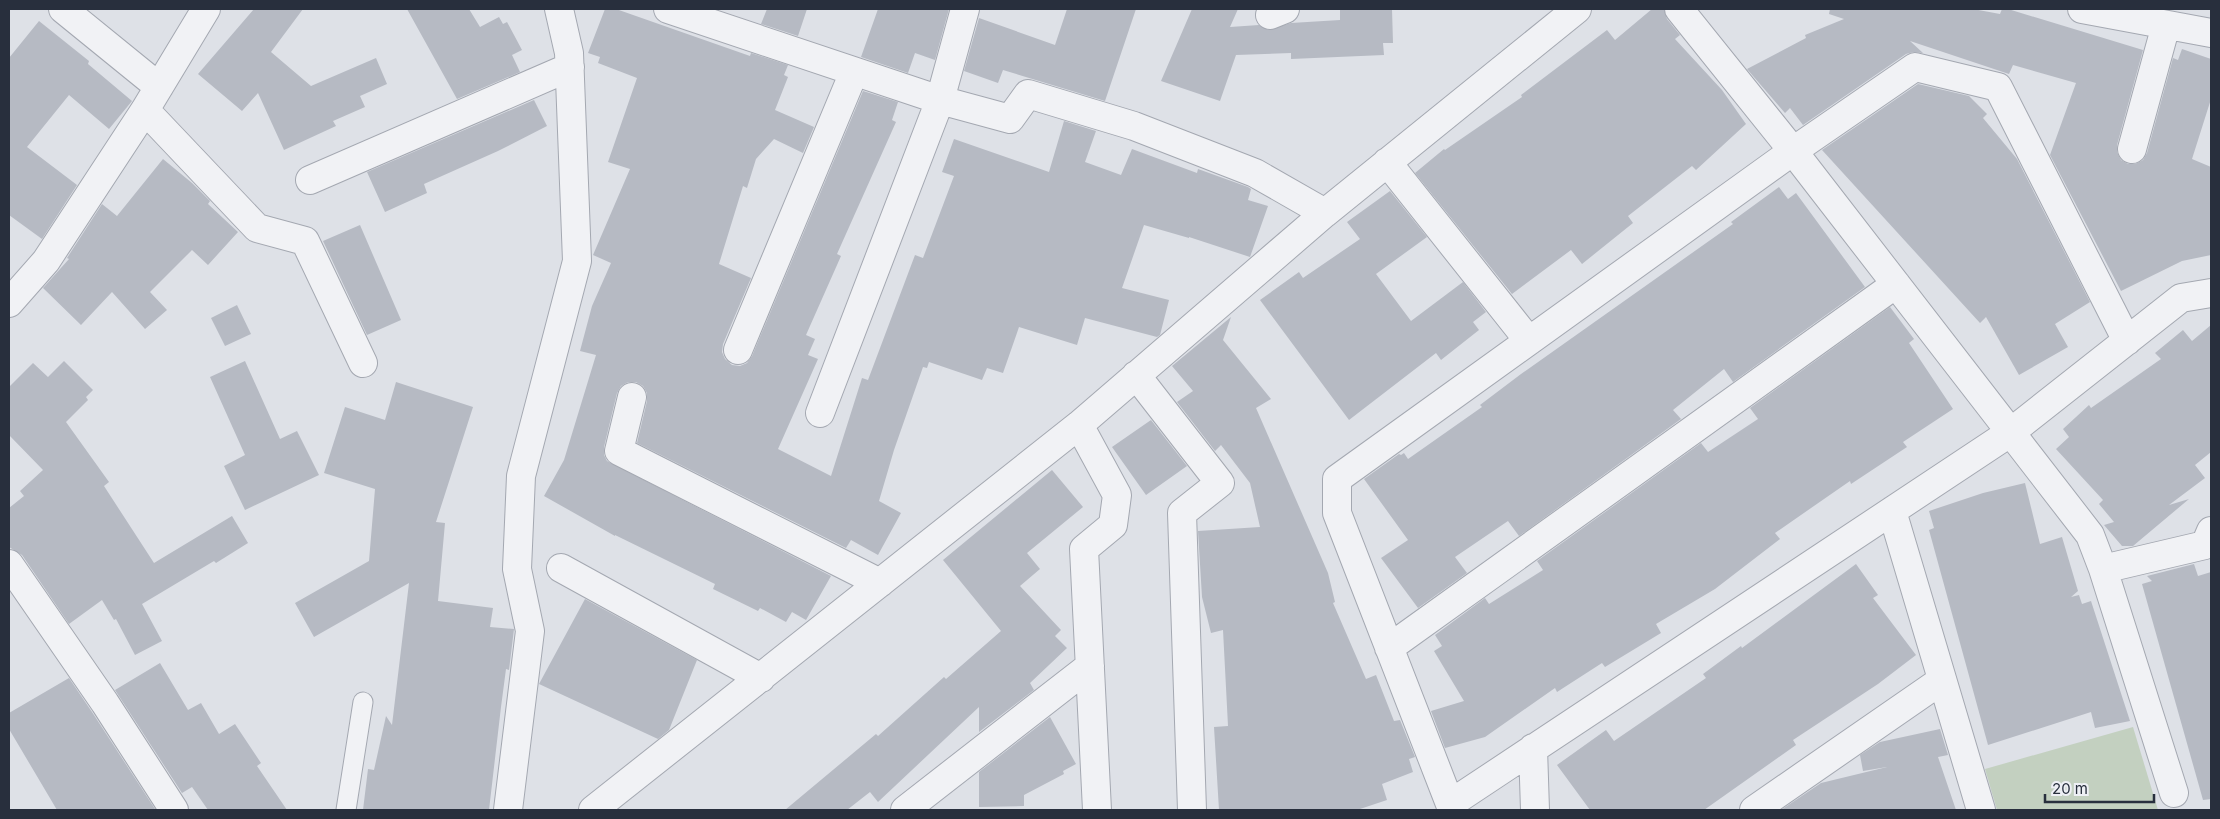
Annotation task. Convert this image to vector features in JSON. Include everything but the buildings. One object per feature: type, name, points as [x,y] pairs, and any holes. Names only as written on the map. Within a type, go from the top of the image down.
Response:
[{"type":"street","points":[[63,9],[159,87]]},
{"type":"street","points":[[9,303],[46,261],[145,110],[206,9]]},
{"type":"street","points":[[508,810],[530,631],[517,569],[521,476],[577,261],[570,53],[559,9]]},
{"type":"street","points":[[668,9],[940,100],[1010,119],[1028,94],[1134,126],[1255,173],[1324,212]]},
{"type":"street","points":[[820,413],[940,100],[965,9]]},
{"type":"street","points":[[594,810],[1079,425],[1324,212],[1576,9]]},
{"type":"street","points":[[1679,9],[1896,284],[2090,535],[2103,569],[2174,793]]},
{"type":"street","points":[[2082,9],[2211,33]]},
{"type":"street","points":[[2132,149],[2166,25]]},
{"type":"street","points":[[310,180],[570,67]]},
{"type":"street","points":[[2127,342],[1998,87],[1915,67],[1792,151],[1338,479],[1337,513],[1389,648],[1444,807],[2011,432],[2127,342],[2181,298],[2211,292]]},
{"type":"street","points":[[738,350],[854,72]]},
{"type":"street","points":[[145,110],[258,228],[305,241],[363,363]]},
{"type":"street","points":[[1387,162],[1529,341]]},
{"type":"street","points":[[1389,648],[1896,284]]},
{"type":"street","points":[[1136,375],[1220,482],[1182,513],[1192,810]]},
{"type":"street","points":[[632,397],[619,451],[880,583]]},
{"type":"street","points":[[1079,425],[1117,494],[1113,525],[1084,549],[1097,810]]},
{"type":"street","points":[[1892,511],[1981,810]]},
{"type":"street","points":[[2103,569],[2205,545],[2211,531]]},
{"type":"street","points":[[9,564],[105,703],[174,810]]},
{"type":"street","points":[[561,568],[761,678]]},
{"type":"street","points":[[905,810],[1090,666]]},
{"type":"street","points":[[1754,810],[1942,680]]},
{"type":"street","points":[[1533,748],[1535,810]]},
{"type":"lane","points":[[346,810],[363,702]]},
{"type":"green space","points":[[2133,727],[2158,810],[1997,810],[1985,769]]}]
